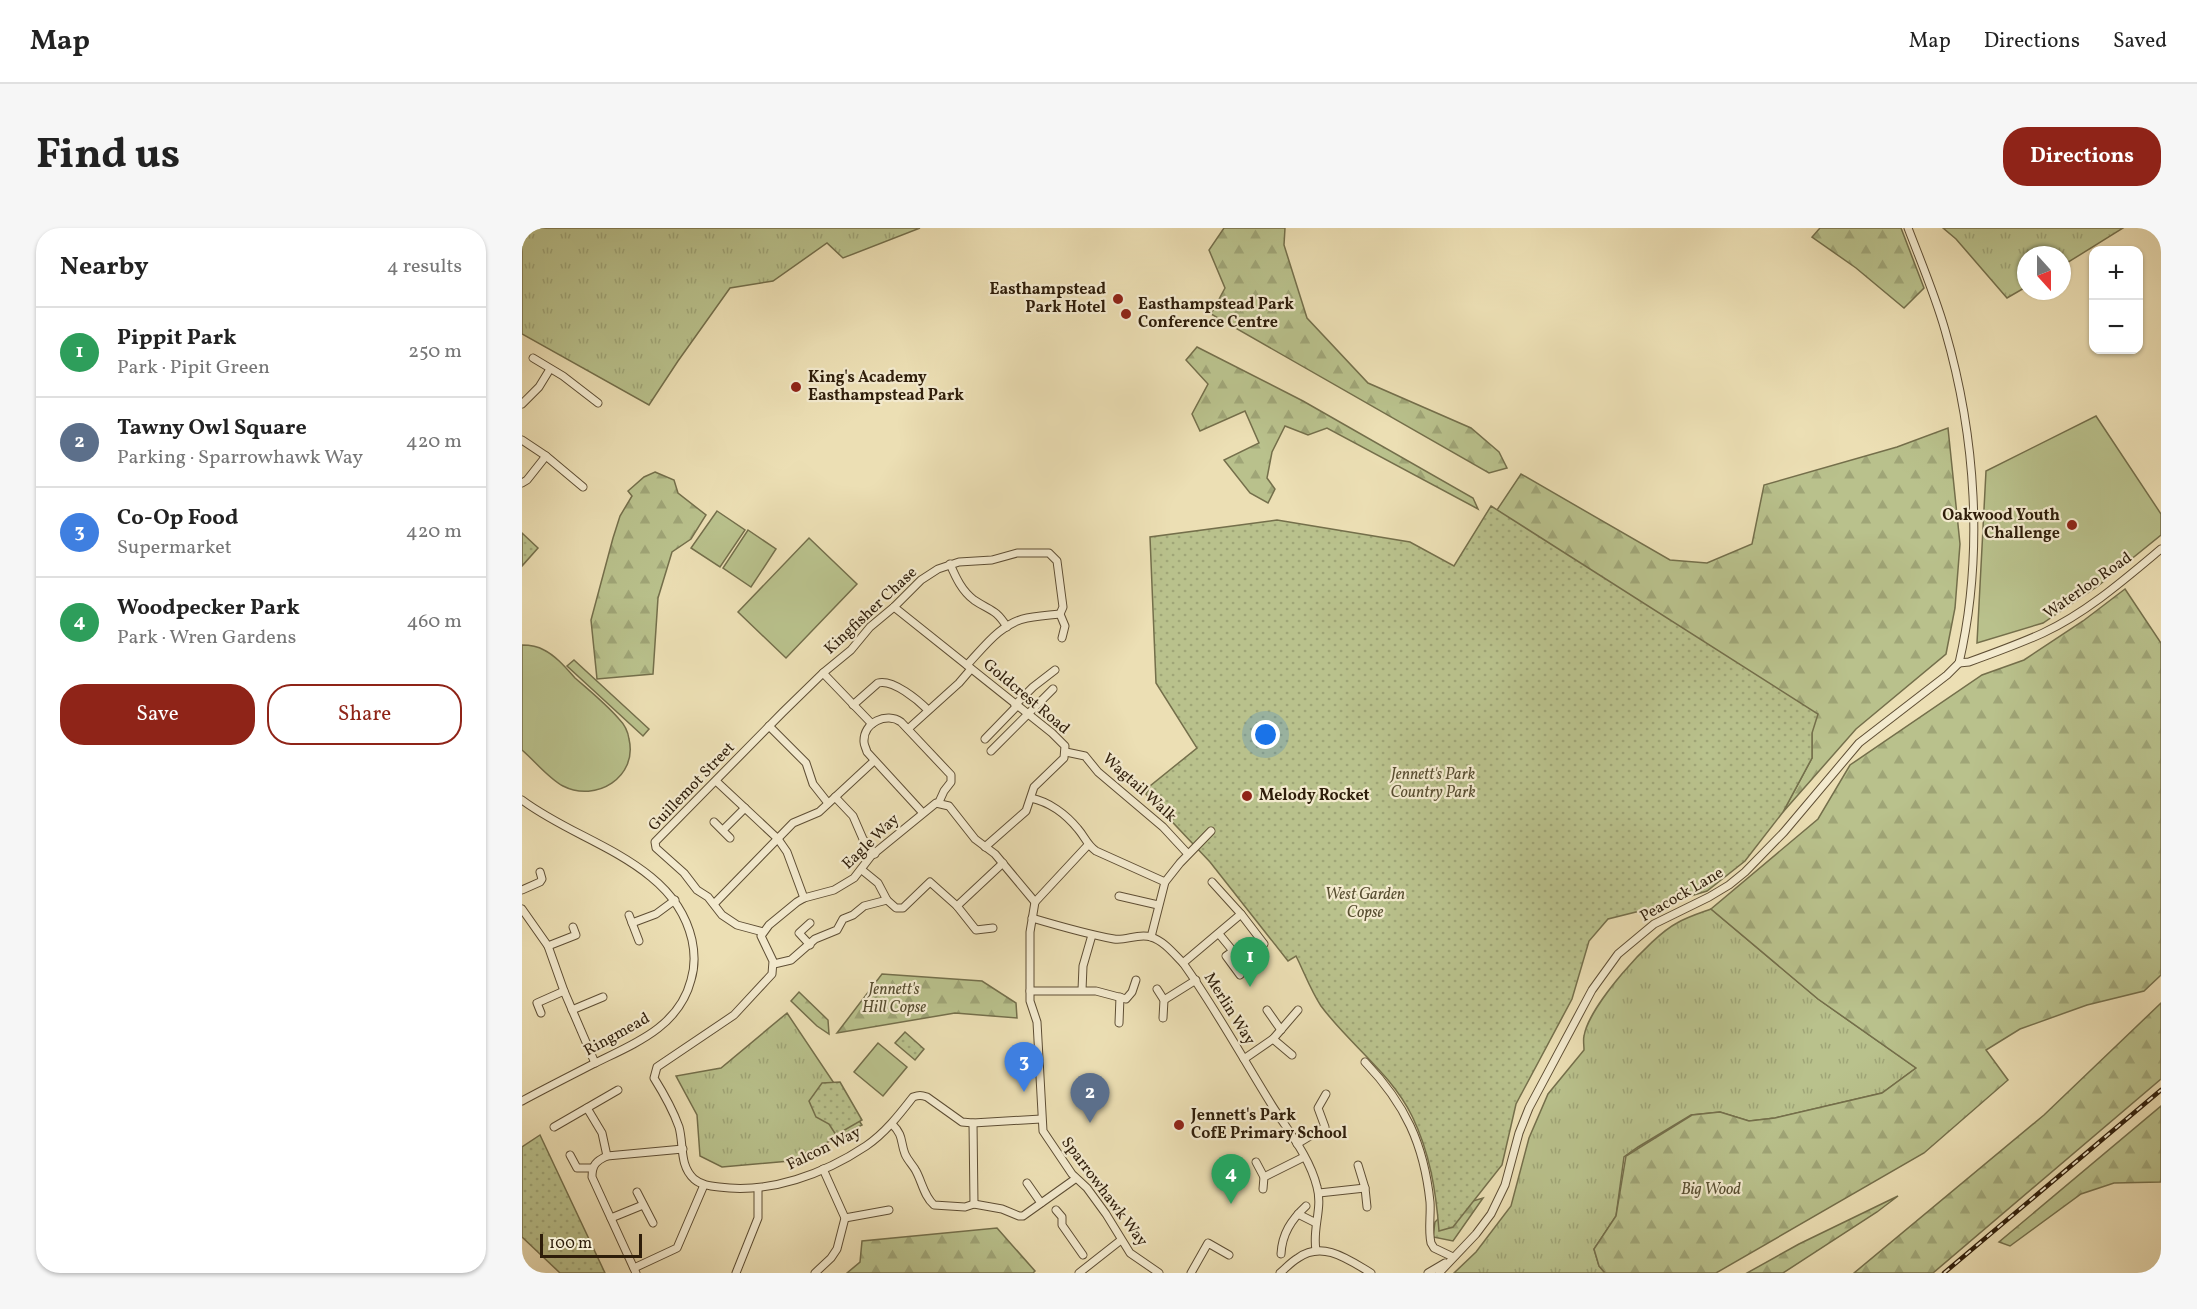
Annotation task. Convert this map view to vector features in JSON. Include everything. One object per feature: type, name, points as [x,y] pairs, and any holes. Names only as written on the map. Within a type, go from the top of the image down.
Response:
[{"type":"street","points":[[1908,228],[1932,287],[1945,331],[1961,393],[1970,457],[1973,512],[1970,597],[1967,628],[1959,663]]},
{"type":"street","points":[[533,358],[563,376],[598,403]]},
{"type":"street","points":[[522,404],[539,387],[550,369]]},
{"type":"street","points":[[522,440],[546,456],[583,487]]},
{"type":"street","points":[[522,483],[546,456]]},
{"type":"street","name":"Waterloo Road","points":[[1959,663],[1969,662],[2044,633],[2088,606],[2161,549]]},
{"type":"street","name":"Kingfisher Chase","points":[[823,673],[851,650],[876,621],[921,580],[938,569],[950,564],[992,560],[1017,553],[1049,553],[1057,561],[1064,607],[1060,614],[1065,626],[1062,638]]},
{"type":"street","points":[[950,564],[964,590],[974,600],[997,612],[1007,627]]},
{"type":"street","name":"Goldcrest Road","points":[[894,607],[1060,739],[1065,746],[1066,752],[1060,762],[1034,787],[1026,811],[986,847]]},
{"type":"street","points":[[908,729],[959,683],[993,637],[1025,618],[1060,614]]},
{"type":"street","name":"Peacock Lane","points":[[1439,1273],[1476,1234],[1491,1214],[1505,1185],[1519,1133],[1529,1108],[1592,990],[1618,954],[1654,924],[1709,897],[1746,872],[1784,832],[1859,743],[1947,675],[1959,663]]},
{"type":"street","points":[[985,739],[1033,687],[1055,670]]},
{"type":"street","points":[[823,673],[872,724]]},
{"type":"street","name":"Guillemot Street","points":[[763,932],[733,923],[720,913],[684,873],[656,848],[655,842],[823,673]]},
{"type":"street","points":[[854,705],[878,682],[883,681],[917,699],[928,710]]},
{"type":"street","points":[[991,751],[1053,689]]},
{"type":"street","points":[[922,812],[867,752],[864,742],[866,732],[880,719],[897,719],[952,777],[950,785],[944,790],[939,802],[949,806],[975,838],[1003,863],[1035,902],[1088,845]]},
{"type":"street","points":[[769,726],[806,763],[813,784],[828,803]]},
{"type":"street","name":"Wagtail Walk","points":[[1066,752],[1085,756],[1098,772],[1164,827],[1188,854]]},
{"type":"street","points":[[714,904],[768,846],[793,823],[819,812],[874,761]]},
{"type":"street","points":[[716,781],[778,839],[787,852],[804,898]]},
{"type":"street","points":[[835,797],[852,816],[863,839],[875,854]]},
{"type":"street","points":[[1031,798],[1047,802],[1056,809],[1078,829],[1088,845],[1106,857],[1166,882]]},
{"type":"street","name":"Ringmead","points":[[522,800],[622,856],[652,878],[675,900],[689,926],[695,950],[694,969],[688,992],[676,1013],[657,1030],[637,1043],[522,1101]]},
{"type":"street","name":"Eagle Way","points":[[763,932],[768,925],[804,898],[846,885],[862,870],[868,859],[922,812],[939,802]]},
{"type":"street","points":[[723,830],[745,808]]},
{"type":"street","points":[[714,822],[730,838]]},
{"type":"street","points":[[1032,918],[1092,935],[1117,939],[1151,937],[1166,882],[1188,854],[1211,831]]},
{"type":"street","points":[[957,906],[1003,863]]},
{"type":"street","points":[[862,870],[878,883],[887,900],[896,908],[903,908],[930,882],[957,906],[976,930],[993,928]]},
{"type":"street","points":[[522,890],[540,882],[542,879],[540,872]]},
{"type":"street","points":[[1212,882],[1239,917],[1256,931],[1264,944]]},
{"type":"street","points":[[1119,896],[1158,905]]},
{"type":"street","points":[[639,940],[631,919],[656,914],[675,900]]},
{"type":"street","points":[[774,964],[791,960],[815,939],[837,930],[843,919],[853,915],[864,906],[887,900]]},
{"type":"street","name":"Sparrowhawk Way","points":[[1035,902],[1032,918],[1030,1000],[1037,1022],[1043,1131],[1075,1179],[1087,1188],[1135,1258],[1159,1273]]},
{"type":"street","points":[[522,909],[548,946],[564,991],[595,1063]]},
{"type":"street","points":[[1184,963],[1239,917]]},
{"type":"street","points":[[810,923],[799,933],[810,945]]},
{"type":"street","points":[[548,946],[576,935],[573,927]]},
{"type":"street","points":[[683,1149],[607,1156],[598,1160],[592,1168],[592,1177],[635,1271],[677,1248],[704,1185],[695,1180],[685,1168],[683,1149],[679,1128],[670,1105],[654,1078],[655,1071],[663,1063],[734,1015],[772,974],[774,964],[763,942],[761,936],[763,932]]},
{"type":"street","points":[[1219,934],[1233,951],[1226,956],[1240,975]]},
{"type":"street","points":[[1082,990],[1083,966],[1092,935]]},
{"type":"street","name":"Merlin Way","points":[[1151,937],[1163,944],[1184,963],[1196,980],[1304,1157],[1316,1181],[1319,1193],[1316,1250]]},
{"type":"street","points":[[1030,991],[1096,991],[1126,999],[1132,992],[1136,980]]},
{"type":"street","points":[[1164,1000],[1196,980]]},
{"type":"street","points":[[1156,989],[1164,1000],[1162,1018]]},
{"type":"street","points":[[541,1013],[537,1002],[564,991]]},
{"type":"street","points":[[573,1010],[603,997]]},
{"type":"street","points":[[1119,1023],[1120,997]]},
{"type":"street","points":[[1267,1010],[1281,1030]]},
{"type":"street","points":[[1244,1059],[1273,1040],[1298,1010]]},
{"type":"street","points":[[1273,1040],[1292,1055]]},
{"type":"street","points":[[1365,1062],[1392,1094],[1411,1124],[1424,1163],[1430,1205],[1431,1243],[1434,1248],[1452,1259]]},
{"type":"street","points":[[555,1127],[618,1090]]},
{"type":"street","points":[[1297,1144],[1325,1126],[1318,1108],[1326,1094]]},
{"type":"street","name":"Falcon Way","points":[[704,1185],[732,1189],[758,1188],[796,1180],[823,1169],[864,1147],[892,1124],[913,1097],[922,1095],[962,1122],[973,1124],[1041,1119]]},
{"type":"street","points":[[587,1108],[602,1133],[607,1156]]},
{"type":"street","points":[[892,1124],[902,1136],[906,1158],[916,1171],[930,1202],[934,1205],[964,1207],[974,1204],[1002,1209],[1019,1216],[1075,1179]]},
{"type":"street","points":[[973,1124],[974,1204]]},
{"type":"street","points":[[570,1155],[577,1168],[592,1168]]},
{"type":"street","points":[[1264,1177],[1304,1157]]},
{"type":"street","points":[[1256,1162],[1264,1177],[1263,1189]]},
{"type":"street","points":[[1358,1165],[1365,1188],[1366,1207]]},
{"type":"street","points":[[815,1273],[837,1249],[845,1218],[823,1169]]},
{"type":"street","points":[[1027,1183],[1041,1203]]},
{"type":"street","points":[[736,1273],[758,1218],[758,1188]]},
{"type":"street","points":[[1319,1193],[1365,1188]]},
{"type":"street","points":[[637,1192],[653,1223]]},
{"type":"street","points":[[610,1218],[643,1205]]},
{"type":"street","points":[[1281,1254],[1286,1229],[1306,1206]]},
{"type":"street","points":[[845,1218],[889,1210]]},
{"type":"street","points":[[1056,1210],[1062,1217],[1062,1224],[1086,1260]]},
{"type":"street","points":[[1298,1214],[1316,1223]]},
{"type":"street","points":[[1079,1273],[1086,1260],[1121,1240]]},
{"type":"street","points":[[1191,1273],[1208,1243],[1229,1255]]},
{"type":"street","points":[[1280,1273],[1297,1258],[1316,1250],[1342,1256],[1371,1273]]},
{"type":"street","name":"Peacock Lane","points":[[1428,1273],[1452,1259]]},
{"type":"green space","points":[[522,228],[920,228],[843,258],[827,243],[773,281],[730,288],[649,405],[522,334]]},
{"type":"green space","points":[[1224,228],[1285,228],[1284,245],[1307,318],[1368,383],[1471,428],[1499,452],[1507,468],[1489,473],[1211,314],[1225,288],[1209,250]]},
{"type":"green space","points":[[1820,228],[1901,228],[1924,288],[1904,308],[1856,268],[1812,237]]},
{"type":"green space","points":[[1943,228],[2123,228],[2094,246],[2089,246],[2089,249],[2071,260],[2071,246],[2017,246],[2017,292],[2007,298],[1956,239]]},
{"type":"green space","points":[[1197,347],[1303,401],[1473,498],[1478,509],[1327,428],[1308,435],[1285,426],[1272,452],[1267,478],[1275,489],[1268,503],[1250,493],[1224,460],[1259,443],[1245,411],[1200,431],[1192,414],[1208,384],[1186,360]]},
{"type":"green space","name":"Oakwood Youth Challenge","points":[[2096,416],[2161,514],[2161,535],[2098,586],[2043,623],[1977,643],[1986,471]]},
{"type":"green space","points":[[1948,428],[1960,544],[1955,608],[1946,654],[1856,729],[1783,812],[1812,758],[1812,733],[1497,510],[1521,474],[1670,560],[1707,563],[1752,544],[1764,485],[1897,447]]},
{"type":"green space","points":[[655,472],[674,480],[678,493],[706,515],[691,539],[672,552],[658,598],[653,674],[597,679],[591,620],[613,538],[620,516],[632,496],[628,491],[644,477]]},
{"type":"green space","name":"Jennett's Park Country Park","points":[[1491,506],[1818,714],[1812,733],[1812,758],[1783,812],[1745,861],[1707,891],[1608,919],[1589,941],[1572,999],[1516,1104],[1502,1165],[1453,1227],[1439,1231],[1428,1158],[1412,1116],[1403,1100],[1381,1072],[1321,1006],[1296,956],[1288,961],[1210,862],[1146,794],[1150,786],[1197,748],[1156,683],[1150,537],[1277,520],[1410,542],[1454,566]]},
{"type":"green space","points":[[717,511],[745,530],[720,567],[691,548]]},
{"type":"green space","points":[[748,530],[776,549],[751,587],[723,568]]},
{"type":"green space","points":[[522,533],[538,548],[522,566]]},
{"type":"green space","points":[[809,538],[857,584],[786,658],[738,612]]},
{"type":"green space","name":"Big Wood","points":[[2125,589],[2161,643],[2161,975],[2144,991],[2087,1005],[2020,1029],[1986,1050],[2008,1080],[1924,1153],[1716,1273],[1605,1273],[1599,1266],[1594,1249],[1616,1216],[1626,1156],[1692,1115],[1720,1112],[1749,1121],[1775,1118],[1882,1093],[1916,1068],[1818,999],[1711,909],[1818,819],[1850,765],[1982,675],[2024,660],[2083,621]]},
{"type":"green space","points":[[522,645],[539,648],[561,662],[623,723],[627,731],[630,753],[621,775],[612,783],[601,789],[588,791],[563,786],[522,750]]},
{"type":"green space","points":[[574,660],[649,729],[643,736],[567,666]]},
{"type":"green space","points":[[1711,909],[1818,999],[1916,1068],[1882,1093],[1775,1118],[1749,1121],[1720,1112],[1691,1115],[1638,1147],[1624,1157],[1616,1216],[1594,1249],[1599,1266],[1605,1273],[1454,1273],[1476,1252],[1511,1206],[1529,1138],[1548,1094],[1584,1050],[1588,1023],[1609,991],[1637,957],[1665,931],[1685,919]]},
{"type":"green space","name":"Jennett's Hill Copse","points":[[882,974],[982,981],[1016,1003],[1017,1018],[955,1013],[837,1033]]},
{"type":"green space","points":[[799,992],[828,1020],[829,1034],[817,1026],[791,1001]]},
{"type":"green space","points":[[2161,1003],[2161,1079],[1933,1273],[1854,1273],[2044,1115]]},
{"type":"green space","points":[[787,1013],[862,1125],[790,1161],[722,1167],[700,1156],[697,1115],[676,1076],[721,1068]]},
{"type":"green space","points":[[905,1032],[924,1049],[915,1060],[895,1043]]},
{"type":"green space","points":[[878,1043],[907,1067],[883,1096],[854,1072]]},
{"type":"green space","points":[[840,1082],[862,1120],[836,1135],[829,1124],[816,1117],[809,1101],[822,1083]]},
{"type":"green space","points":[[2161,1106],[2161,1182],[2114,1183],[2081,1194],[2010,1246],[1999,1242]]},
{"type":"green space","points":[[540,1135],[605,1273],[560,1273],[522,1237],[522,1147]]},
{"type":"green space","points":[[1898,1196],[1783,1273],[1747,1273],[1799,1244]]},
{"type":"green space","points":[[1483,1198],[1453,1241],[1433,1237],[1435,1222],[1449,1208]]},
{"type":"green space","points":[[997,1228],[1035,1271],[1033,1273],[847,1273],[860,1262],[862,1241]]},
{"type":"railway","points":[[1944,1273],[2161,1090]]},
{"type":"place","name":"Easthampstead Park Hotel","points":[[1118,299]]},
{"type":"place","name":"Easthampstead Park Conference Centre","points":[[1126,314]]},
{"type":"place","name":"King's Academy Easthampstead Park","points":[[796,387]]},
{"type":"place","name":"Oakwood Youth Challenge","points":[[2072,525]]},
{"type":"place","name":"Melody Rocket","points":[[1247,796]]},
{"type":"place","name":"Pippit Park","points":[[1250,987]]},
{"type":"place","name":"Co-Op Food","points":[[1024,1092]]},
{"type":"place","name":"Tawny Owl Square","points":[[1090,1123]]},
{"type":"place","name":"Jennett's Park CofE Primary School","points":[[1179,1125]]},
{"type":"place","name":"Woodpecker Park","points":[[1231,1204]]},
{"type":"park label","name":"West Garden Copse","points":[[1365,904]]}]
